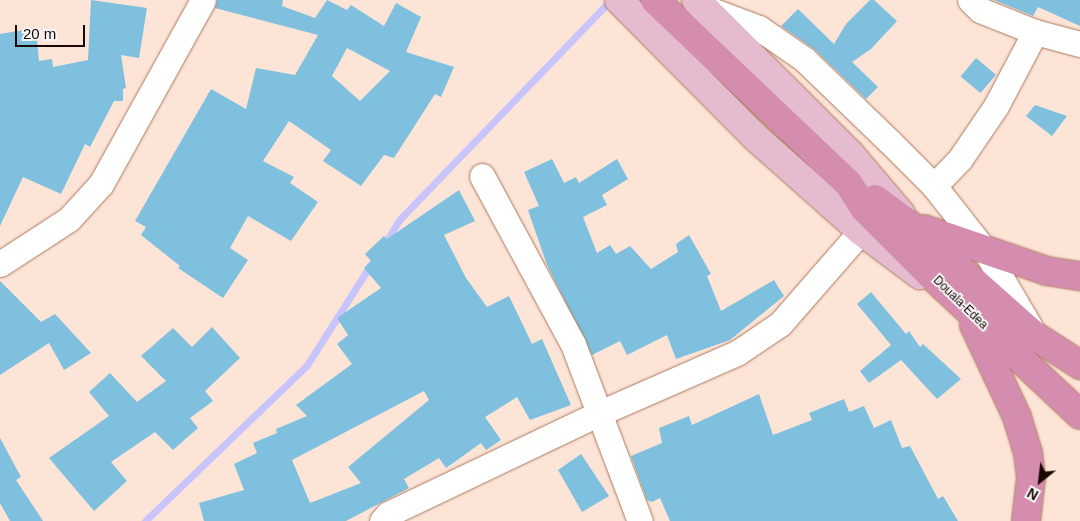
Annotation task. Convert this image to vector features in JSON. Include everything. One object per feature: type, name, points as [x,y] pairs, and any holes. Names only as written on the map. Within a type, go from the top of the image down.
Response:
[{"type":"highway","name":"Douala-Edea","points":[[655,0],[848,183],[910,224],[1035,336],[1080,364]]},
{"type":"highway","name":"Douala-Edea","points":[[848,183],[864,208],[967,310],[1080,415]]},
{"type":"highway","points":[[910,224],[986,252],[1047,271],[1080,276]]},
{"type":"highway","points":[[967,310],[1018,417],[1028,453],[1031,478],[1026,521]]},
{"type":"main road","points":[[619,0],[726,109],[861,231],[967,310]]},
{"type":"main road","points":[[700,4],[852,156],[910,224]]},
{"type":"street","points":[[0,264],[69,219],[101,184],[203,0]]},
{"type":"street","points":[[970,0],[980,10],[1034,32],[1080,44]]},
{"type":"street","points":[[700,4],[759,28],[804,59],[934,186],[986,252],[1035,336]]},
{"type":"street","points":[[934,186],[960,159],[996,106],[1034,32]]},
{"type":"street","points":[[482,176],[573,344],[640,521]]},
{"type":"street","points":[[382,521],[388,514],[600,412],[737,353],[780,324],[861,231]]},
{"type":"building","points":[[91,0],[147,8],[139,58],[121,55],[126,88],[123,89],[123,101],[114,101],[90,147],[85,144],[61,194],[23,177],[0,226],[0,34],[36,28],[39,61],[52,59],[53,67],[88,60]]},
{"type":"building","points":[[217,0],[283,0],[282,6],[315,18],[327,0],[347,10],[351,5],[384,26],[396,3],[421,17],[406,52],[454,67],[441,97],[435,94],[394,158],[384,155],[361,186],[323,161],[331,150],[289,121],[263,161],[294,177],[290,183],[318,202],[291,241],[248,216],[230,248],[248,260],[223,298],[178,268],[180,266],[141,235],[146,227],[135,221],[211,89],[246,109],[256,68],[295,75],[318,35],[215,8]],"holes":[[[347,48],[390,71],[360,101],[332,76]]]},
{"type":"building","points":[[870,0],[874,0],[897,21],[871,49],[852,62],[878,87],[866,99],[814,49],[781,26],[798,9],[834,44],[846,24]]},
{"type":"building","points":[[994,0],[1080,0],[1080,26],[1038,7],[1033,16]]},
{"type":"building","points":[[976,58],[996,75],[980,93],[961,76]]},
{"type":"building","points":[[1035,105],[1067,116],[1052,136],[1026,116]]},
{"type":"building","points":[[552,159],[564,183],[576,177],[579,183],[617,159],[628,179],[602,195],[607,205],[583,217],[597,253],[610,245],[616,254],[630,246],[651,269],[678,252],[676,244],[689,235],[711,274],[707,276],[721,311],[774,280],[784,296],[730,340],[676,359],[667,335],[627,355],[620,341],[592,355],[547,265],[528,210],[539,206],[524,172]]},
{"type":"building","points":[[459,190],[475,221],[444,235],[466,278],[487,307],[509,296],[532,344],[542,339],[571,405],[530,420],[517,397],[485,417],[501,440],[486,450],[481,443],[446,468],[439,458],[404,479],[409,488],[346,521],[204,521],[199,503],[244,490],[234,464],[257,453],[253,443],[277,433],[276,429],[307,416],[296,405],[352,364],[337,344],[348,335],[337,318],[381,288],[364,268],[371,261],[365,254],[384,236],[387,239]],"holes":[[[424,391],[429,400],[348,467],[361,483],[310,503],[292,460]]]},
{"type":"building","points":[[0,281],[41,322],[55,314],[91,353],[64,370],[49,343],[0,375]]},
{"type":"building","points":[[871,292],[906,334],[909,331],[920,347],[923,344],[961,379],[937,399],[901,360],[869,383],[860,371],[891,345],[857,304]]},
{"type":"building","points":[[212,327],[240,358],[205,391],[213,401],[190,418],[198,428],[173,450],[155,432],[111,462],[127,481],[94,511],[49,458],[109,416],[89,392],[110,373],[137,402],[166,381],[141,356],[173,328],[192,347]]},
{"type":"building","points":[[759,394],[773,435],[812,420],[809,413],[844,399],[849,412],[864,406],[874,428],[891,420],[902,448],[910,446],[938,499],[943,496],[958,521],[670,521],[660,498],[652,502],[647,500],[631,456],[662,443],[659,428],[689,416],[692,425]]},
{"type":"building","points":[[0,438],[21,477],[16,480],[43,521],[10,521],[0,503]]},
{"type":"building","points":[[581,454],[609,496],[582,512],[558,470]]},
{"type":"waterway","points":[[383,246],[400,219],[606,5]]},
{"type":"waterway","points":[[145,521],[307,365],[371,264]]}]
